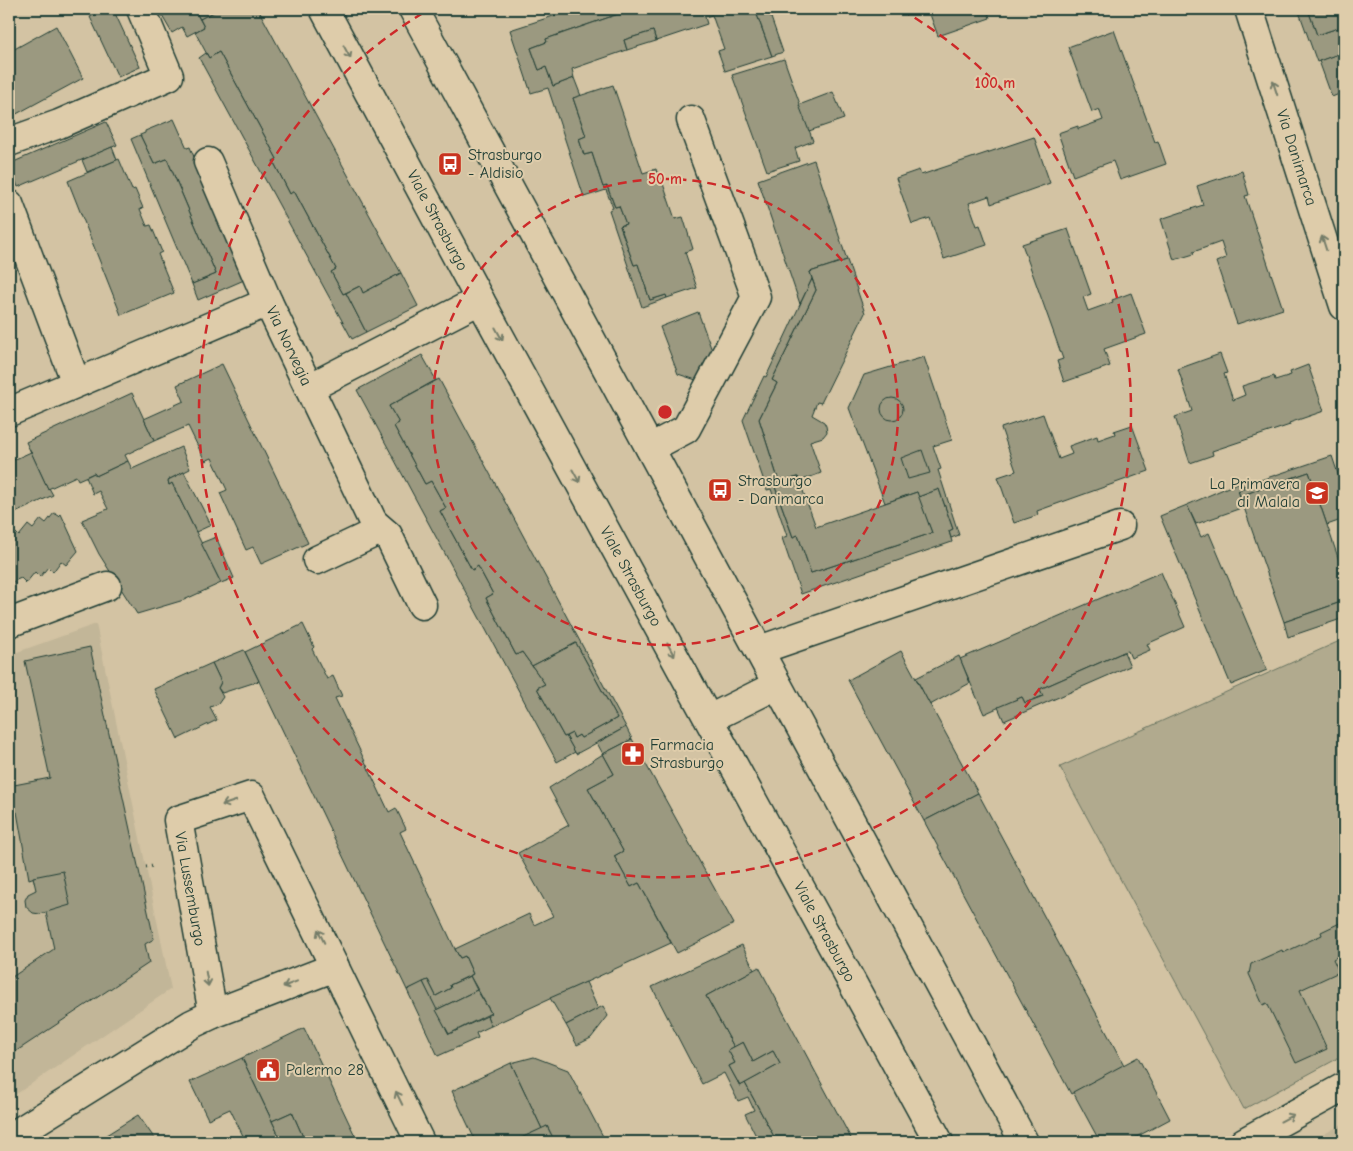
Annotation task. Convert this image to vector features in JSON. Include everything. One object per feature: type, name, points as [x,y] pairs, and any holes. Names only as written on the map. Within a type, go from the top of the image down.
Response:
[{"type":"street","points":[[9,142],[59,124],[169,76],[142,9]]},
{"type":"street","name":"Viale Strasburgo","points":[[324,9],[480,300],[939,1142]]},
{"type":"street","points":[[413,9],[1024,1142]]},
{"type":"street","name":"Via Danimarca","points":[[1249,9],[1344,306]]},
{"type":"street","points":[[650,448],[686,429],[756,296],[691,120]]},
{"type":"street","points":[[208,162],[268,302]]},
{"type":"street","points":[[9,204],[76,383]]},
{"type":"street","name":"Via Norvegia","points":[[9,412],[268,302],[309,388],[480,300]]},
{"type":"street","points":[[309,388],[373,522],[388,534],[422,605]]},
{"type":"street","points":[[317,560],[372,534],[373,522]]},
{"type":"street","points":[[759,650],[1120,526]]},
{"type":"street","points":[[9,624],[107,586]]},
{"type":"street","points":[[709,719],[778,685]]},
{"type":"street","name":"Via Lussemburgo","points":[[213,1014],[178,820],[252,796],[420,1142]]},
{"type":"street","points":[[9,1138],[192,1024],[213,1014],[335,967]]},
{"type":"street","points":[[1244,1142],[1344,1087]]},
{"type":"path","points":[[146,867],[153,866]]},
{"type":"shaded area","points":[[96,624],[171,989],[9,1099],[9,655]]},
{"type":"shaded area","points":[[1344,639],[1344,1055],[1244,1109],[1060,767]]},
{"type":"shaded area","points":[[1344,1123],[1344,1142],[1310,1142]]},
{"type":"building","points":[[108,9],[113,9],[140,67],[118,77],[90,17]]},
{"type":"building","points":[[158,9],[194,9],[204,27],[187,36],[182,27],[172,33]]},
{"type":"building","points":[[194,9],[220,9],[200,19]]},
{"type":"building","points":[[220,9],[258,9],[401,273],[363,293],[360,286],[343,294],[331,272],[336,269],[294,191],[290,194],[273,161],[277,159],[219,52],[209,58],[195,32],[204,27],[200,19]]},
{"type":"building","points":[[575,9],[633,9],[546,39],[547,42],[531,48],[539,70],[546,67],[553,86],[574,78],[581,96],[573,98],[586,136],[579,139],[584,155],[592,153],[603,187],[607,186],[615,207],[619,206],[626,224],[620,226],[634,265],[638,264],[650,300],[666,295],[667,298],[642,307],[609,210],[613,208],[606,190],[584,197],[548,88],[531,93],[510,30]]},
{"type":"building","points":[[633,9],[755,9],[772,56],[725,71],[718,51],[724,49],[712,15],[705,17],[707,24],[656,41],[653,31],[624,40],[627,50],[572,69],[574,78],[553,86],[546,67],[539,70],[531,48],[547,42],[546,39]]},
{"type":"building","points":[[755,9],[768,9],[783,52],[772,56]]},
{"type":"building","points":[[928,9],[987,9],[990,18],[938,36]]},
{"type":"building","points":[[1298,9],[1308,9],[1317,35],[1344,26],[1344,52],[1317,62]]},
{"type":"building","points":[[1308,9],[1344,9],[1344,26],[1317,35]]},
{"type":"building","points":[[56,26],[83,78],[9,118],[9,52]]},
{"type":"building","points":[[1114,30],[1155,142],[1158,141],[1166,164],[1120,180],[1113,161],[1073,176],[1058,133],[1078,126],[1078,129],[1103,120],[1099,109],[1092,112],[1068,47]]},
{"type":"building","points":[[653,31],[656,41],[627,50],[624,40]]},
{"type":"building","points":[[219,52],[277,159],[273,161],[290,194],[294,191],[336,269],[331,272],[343,294],[346,293],[366,332],[352,339],[199,58],[206,53],[209,58]]},
{"type":"building","points":[[1344,52],[1344,92],[1332,97],[1319,61]]},
{"type":"building","points":[[784,59],[813,141],[795,148],[799,161],[767,171],[732,75]]},
{"type":"building","points":[[613,85],[643,173],[656,169],[657,173],[659,172],[675,219],[683,217],[693,249],[685,252],[697,288],[667,298],[666,295],[650,300],[638,264],[634,265],[620,226],[626,224],[619,206],[615,207],[607,186],[603,187],[592,153],[584,155],[579,139],[586,136],[573,98]]},
{"type":"building","points":[[833,92],[844,119],[809,131],[799,105]]},
{"type":"building","points":[[174,119],[187,148],[190,147],[244,280],[198,300],[192,284],[216,274],[167,159],[154,164],[140,135]]},
{"type":"building","points":[[106,122],[117,145],[18,187],[9,164]]},
{"type":"building","points":[[140,135],[154,164],[167,159],[216,274],[192,284],[131,139]]},
{"type":"building","points":[[1034,137],[1050,183],[991,204],[989,196],[969,203],[977,226],[980,225],[987,245],[944,259],[930,218],[912,224],[896,178],[919,170],[921,175]]},
{"type":"building","points":[[112,147],[117,160],[87,172],[82,160]]},
{"type":"building","points":[[119,159],[132,190],[135,189],[143,208],[140,209],[147,226],[151,225],[162,252],[158,254],[174,293],[121,315],[68,181]]},
{"type":"building","points":[[814,160],[847,260],[810,272],[812,279],[800,304],[758,180]]},
{"type":"building","points":[[1242,171],[1249,195],[1245,196],[1283,309],[1237,324],[1216,262],[1226,258],[1221,242],[1193,252],[1194,254],[1174,260],[1161,219],[1203,205],[1197,186]]},
{"type":"building","points":[[1068,229],[1091,294],[1083,297],[1088,311],[1131,293],[1146,334],[1104,349],[1110,366],[1064,382],[1057,361],[1063,359],[1022,244]]},
{"type":"building","points":[[847,260],[865,313],[821,403],[817,402],[812,415],[824,422],[827,432],[823,437],[810,441],[821,473],[800,481],[798,477],[779,482],[759,419],[777,383],[772,380],[816,290],[810,272]]},
{"type":"building","points":[[401,273],[418,306],[366,332],[346,293],[360,286],[363,293]]},
{"type":"building","points":[[812,279],[816,290],[772,380],[777,383],[759,419],[779,482],[774,484],[793,537],[798,535],[811,573],[932,533],[918,497],[939,489],[953,529],[949,531],[952,542],[801,594],[782,538],[787,536],[771,489],[767,490],[743,420],[764,376],[766,377]]},
{"type":"building","points":[[698,312],[714,356],[699,381],[678,374],[660,327]]},
{"type":"building","points":[[1220,354],[1227,373],[1224,374],[1233,400],[1245,395],[1242,386],[1274,376],[1275,380],[1291,375],[1290,372],[1308,365],[1324,411],[1289,423],[1290,425],[1212,451],[1213,455],[1190,463],[1175,417],[1192,411],[1178,369]]},
{"type":"building","points":[[422,355],[436,380],[389,406],[399,423],[394,426],[425,484],[431,481],[446,508],[440,511],[472,570],[478,566],[493,594],[486,598],[516,655],[522,652],[545,684],[537,688],[564,737],[566,736],[575,752],[557,762],[357,390]]},
{"type":"building","points":[[924,357],[952,440],[933,446],[941,469],[938,470],[959,535],[951,538],[949,531],[953,529],[939,489],[918,497],[917,492],[885,503],[849,408],[864,375]]},
{"type":"building","points":[[222,364],[308,543],[261,564],[253,547],[246,550],[220,493],[227,490],[212,458],[205,461],[188,426],[154,441],[144,419],[184,401],[177,385]]},
{"type":"building","points":[[439,379],[626,727],[576,754],[566,736],[572,733],[574,738],[579,735],[581,738],[617,718],[576,643],[532,666],[522,652],[516,655],[486,598],[493,594],[478,566],[472,570],[440,511],[446,508],[431,481],[425,484],[394,426],[399,423],[389,406]]},
{"type":"building","points":[[132,393],[154,441],[125,455],[128,461],[96,476],[94,473],[78,480],[76,476],[48,489],[26,442]]},
{"type":"building","points":[[892,398],[900,401],[903,409],[900,417],[892,420],[884,417],[881,409],[884,401]]},
{"type":"building","points":[[1043,414],[1059,459],[1072,454],[1069,446],[1097,436],[1098,440],[1115,434],[1114,431],[1132,425],[1149,471],[1037,511],[1038,515],[1014,523],[998,477],[1016,471],[1001,428]]},
{"type":"building","points":[[181,447],[190,469],[168,480],[169,485],[172,483],[221,583],[184,600],[137,614],[99,554],[82,520],[108,509],[99,491],[93,494],[86,477],[94,473],[96,476],[128,461],[132,469]]},
{"type":"building","points":[[922,450],[930,473],[908,479],[901,458]]},
{"type":"building","points":[[31,452],[48,489],[53,495],[9,516],[9,462]]},
{"type":"building","points":[[1332,456],[1344,492],[1344,519],[1327,525],[1309,472],[1240,496],[1238,491],[1244,489],[1243,486]]},
{"type":"building","points":[[184,472],[211,525],[196,532],[172,483],[169,485],[168,480]]},
{"type":"building","points":[[1309,472],[1344,575],[1344,601],[1284,622],[1240,496]]},
{"type":"building","points":[[798,477],[816,527],[917,492],[932,533],[811,573],[798,535],[793,537],[774,484]]},
{"type":"building","points":[[1242,481],[1244,489],[1238,491],[1244,507],[1196,524],[1187,505]]},
{"type":"building","points":[[1187,505],[1201,537],[1209,533],[1267,670],[1231,685],[1160,516]]},
{"type":"building","points":[[54,513],[59,516],[61,514],[78,551],[66,565],[61,561],[53,572],[48,567],[40,577],[35,572],[26,583],[21,578],[14,581],[15,584],[9,587],[9,539],[16,533],[19,536],[28,525],[33,529],[41,519],[46,523]]},
{"type":"building","points":[[216,537],[234,578],[221,583],[201,543]]},
{"type":"building","points":[[1161,572],[1185,627],[1147,644],[1150,650],[1131,658],[1128,651],[1124,652],[1040,689],[1043,696],[1025,703],[1022,697],[984,714],[960,659]]},
{"type":"building","points":[[1344,601],[1344,618],[1288,637],[1284,622]]},
{"type":"building","points":[[303,624],[314,647],[312,649],[327,679],[333,676],[342,696],[335,698],[389,812],[396,808],[406,829],[400,832],[455,949],[460,958],[465,956],[473,974],[450,985],[451,988],[436,996],[428,980],[407,990],[245,652]]},
{"type":"building","points":[[576,643],[617,718],[581,738],[579,735],[574,738],[572,733],[564,737],[537,688],[545,684],[532,666]]},
{"type":"building","points":[[90,647],[154,939],[145,944],[149,963],[9,1056],[9,979],[54,949],[38,876],[29,879],[17,812],[9,814],[9,786],[50,778],[25,661]]},
{"type":"building","points":[[244,650],[259,681],[222,693],[218,688],[221,682],[212,663]]},
{"type":"building","points":[[901,651],[978,793],[924,821],[848,680]]},
{"type":"building","points":[[1124,652],[1130,666],[1004,721],[998,707],[1022,697],[1025,703],[1043,696],[1040,689]]},
{"type":"building","points":[[959,656],[970,683],[930,705],[916,678]]},
{"type":"building","points":[[212,663],[221,682],[218,688],[223,697],[218,704],[210,707],[217,720],[178,739],[154,689]]},
{"type":"building","points":[[626,727],[632,739],[603,754],[597,743]]},
{"type":"building","points":[[632,739],[734,924],[677,953],[639,883],[631,887],[614,856],[623,851],[588,788],[614,774],[603,754]]},
{"type":"building","points":[[603,754],[614,774],[588,788],[623,851],[614,856],[631,887],[639,883],[671,943],[491,1026],[487,1016],[491,1013],[470,976],[473,974],[465,956],[460,958],[455,949],[529,914],[534,925],[553,916],[518,853],[569,825],[549,788]]},
{"type":"building","points":[[978,793],[1124,1065],[1071,1094],[924,821]]},
{"type":"building","points":[[63,871],[70,905],[40,914],[33,913],[26,907],[25,900],[28,894],[36,890],[33,877]]},
{"type":"building","points":[[1344,921],[1344,953],[1333,959],[1339,972],[1300,990],[1327,1049],[1296,1063],[1267,1003],[1263,1005],[1249,974],[1251,964],[1282,950],[1283,953],[1322,935],[1321,932]]},
{"type":"building","points":[[742,945],[754,970],[706,996],[734,1047],[728,1050],[735,1063],[729,1066],[740,1086],[745,1083],[777,1142],[759,1142],[745,1114],[754,1110],[748,1097],[738,1101],[724,1073],[702,1084],[652,987]]},
{"type":"building","points":[[759,967],[853,1142],[777,1142],[745,1083],[780,1064],[773,1051],[753,1062],[743,1042],[734,1047],[706,996]]},
{"type":"building","points":[[470,976],[477,990],[436,1010],[423,982],[428,980],[436,996],[451,988],[450,985]]},
{"type":"building","points":[[423,982],[449,1034],[487,1016],[491,1026],[476,1033],[478,1038],[438,1056],[407,990]]},
{"type":"building","points":[[586,982],[598,1009],[566,1025],[550,998]]},
{"type":"building","points":[[477,990],[491,1013],[449,1034],[436,1010]]},
{"type":"building","points":[[603,1006],[608,1016],[591,1038],[577,1045],[566,1025]]},
{"type":"building","points":[[304,1028],[358,1142],[293,1142],[303,1137],[292,1112],[272,1121],[242,1058]]},
{"type":"building","points":[[743,1042],[753,1062],[773,1051],[780,1064],[740,1086],[729,1066],[735,1063],[728,1050]]},
{"type":"building","points":[[534,1057],[568,1070],[606,1142],[549,1142],[554,1140],[547,1126],[542,1129],[511,1063]]},
{"type":"building","points":[[1138,1057],[1170,1119],[1127,1142],[1100,1142],[1073,1092]]},
{"type":"building","points":[[242,1058],[282,1142],[246,1142],[230,1109],[208,1119],[190,1082]]},
{"type":"building","points":[[511,1063],[542,1129],[519,1139],[520,1142],[476,1142],[452,1091]]},
{"type":"building","points":[[292,1112],[303,1137],[293,1142],[282,1142],[272,1121]]},
{"type":"building","points":[[138,1115],[157,1142],[95,1142]]},
{"type":"building","points":[[547,1126],[554,1140],[549,1142],[520,1142],[519,1139]]},
{"type":"place","name":"Strasburgo - Aldisio","points":[[450,164]]},
{"type":"place","name":"Strasburgo - Danimarca","points":[[720,490]]},
{"type":"place","name":"La Primavera di Malala","points":[[1317,493]]},
{"type":"place","name":"Farmacia Strasburgo","points":[[633,754]]},
{"type":"place","name":"Palermo 28","points":[[268,1070]]}]
